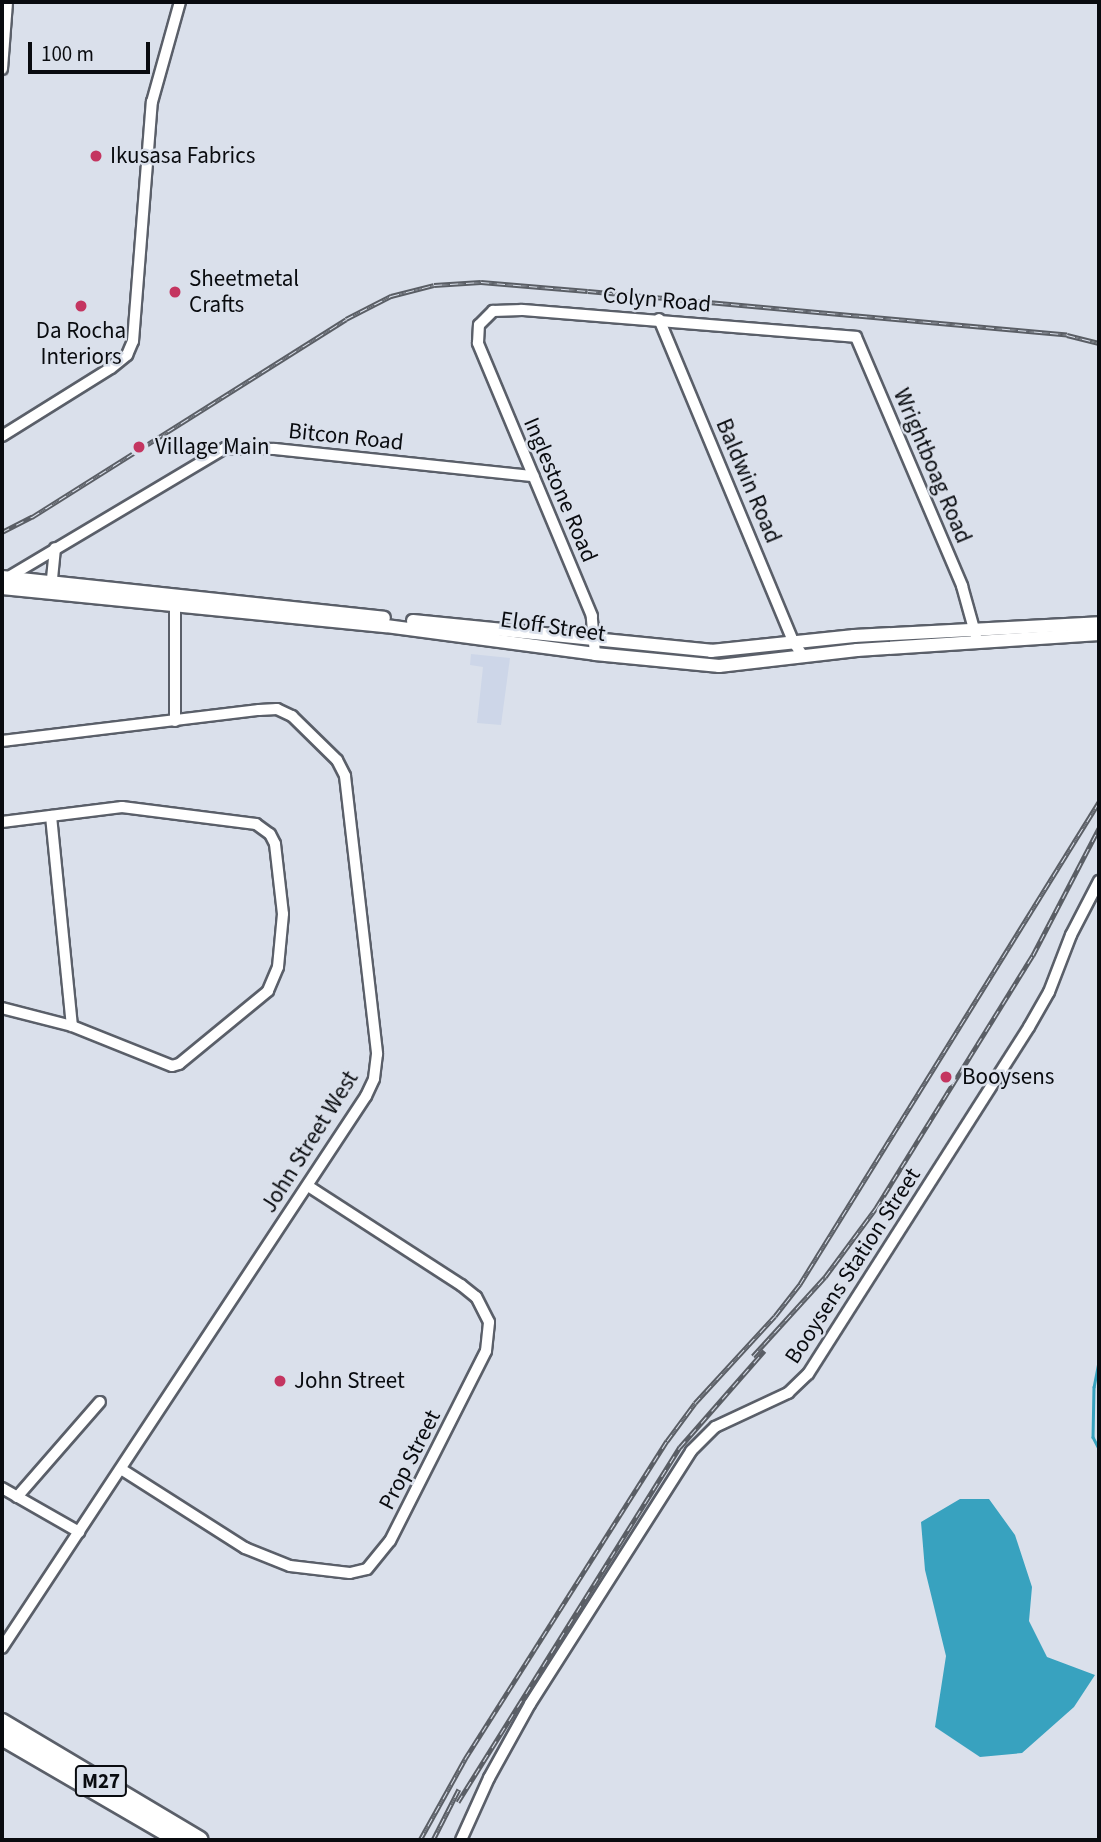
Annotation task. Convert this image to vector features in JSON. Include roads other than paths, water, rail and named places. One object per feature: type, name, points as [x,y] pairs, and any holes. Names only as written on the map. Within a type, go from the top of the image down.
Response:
[{"type":"main road","name":"M27","points":[[2,1722],[200,1840]]},
{"type":"main road","name":"M27","points":[[2,1737],[178,1840]]},
{"type":"street","points":[[2,69],[7,2]]},
{"type":"street","points":[[2,436],[111,368],[127,355],[133,341],[152,102],[180,2]]},
{"type":"street","name":"Colyn Road","points":[[478,343],[479,324],[484,317],[504,309],[659,319],[856,337]]},
{"type":"street","name":"Baldwin Road","points":[[659,319],[794,643],[803,656]]},
{"type":"street","name":"Wrightboag Road","points":[[856,337],[970,610],[971,638]]},
{"type":"street","name":"Inglestone Road","points":[[478,343],[592,616],[596,648]]},
{"type":"street","name":"Bitcon Road","points":[[3,581],[225,447],[275,449],[534,476]]},
{"type":"street","points":[[52,587],[55,548]]},
{"type":"street","name":"Eloff Street","points":[[3,581],[175,602],[469,632],[719,666],[803,656],[892,641]]},
{"type":"street","points":[[2,741],[175,721],[175,602]]},
{"type":"street","name":"Eloff Street","points":[[971,638],[1099,623]]},
{"type":"street","name":"Eloff Street","points":[[596,648],[711,651],[794,643],[1099,634]]},
{"type":"street","name":"John Street West","points":[[2,1648],[366,1096],[377,1062],[345,776],[337,760],[284,712],[259,709],[175,721]]},
{"type":"street","points":[[2,822],[122,807],[244,821],[265,829],[275,844],[283,914],[275,980],[268,991],[183,1063],[172,1066],[72,1026],[2,1008]]},
{"type":"street","points":[[51,816],[72,1026]]},
{"type":"street","name":"Booysens Station Street","points":[[461,1840],[489,1778],[530,1704],[684,1460],[715,1427],[788,1393],[813,1366],[1029,1027],[1049,992],[1071,935],[1099,881]]},
{"type":"street","name":"Prop Street","points":[[121,1469],[246,1548],[290,1566],[350,1573],[367,1569],[390,1541],[486,1351],[489,1322],[476,1297],[461,1285],[308,1186]]},
{"type":"street","points":[[17,1497],[100,1402]]},
{"type":"street","points":[[2,1488],[79,1532]]},
{"type":"water","points":[[960,1499],[989,1499],[1015,1535],[1032,1587],[1029,1621],[1047,1657],[1095,1675],[1074,1707],[1022,1753],[980,1757],[935,1727],[946,1656],[925,1570],[921,1522]]},
{"type":"waterway","points":[[1099,1362],[1094,1387],[1093,1437],[1099,1449]]},
{"type":"railway","points":[[2,532],[32,517],[346,319],[391,296],[434,285],[481,282],[588,291],[1067,335],[1099,343]]},
{"type":"railway","points":[[420,1840],[465,1759],[667,1441],[695,1403],[775,1316],[800,1284],[1099,802]]},
{"type":"railway","points":[[753,1356],[825,1277],[876,1208],[1033,955],[1099,828]]},
{"type":"railway","points":[[458,1802],[680,1447],[764,1351]]},
{"type":"railway","points":[[433,1840],[459,1789]]},
{"type":"place","name":"Ikusasa Fabrics","points":[[96,156]]},
{"type":"place","name":"Sheetmetal Crafts","points":[[175,292]]},
{"type":"place","name":"Da Rocha Interiors","points":[[81,306]]},
{"type":"place","name":"Village Main","points":[[139,447]]},
{"type":"place","name":"Booysens","points":[[946,1077]]},
{"type":"place","name":"John Street","points":[[280,1381]]}]
